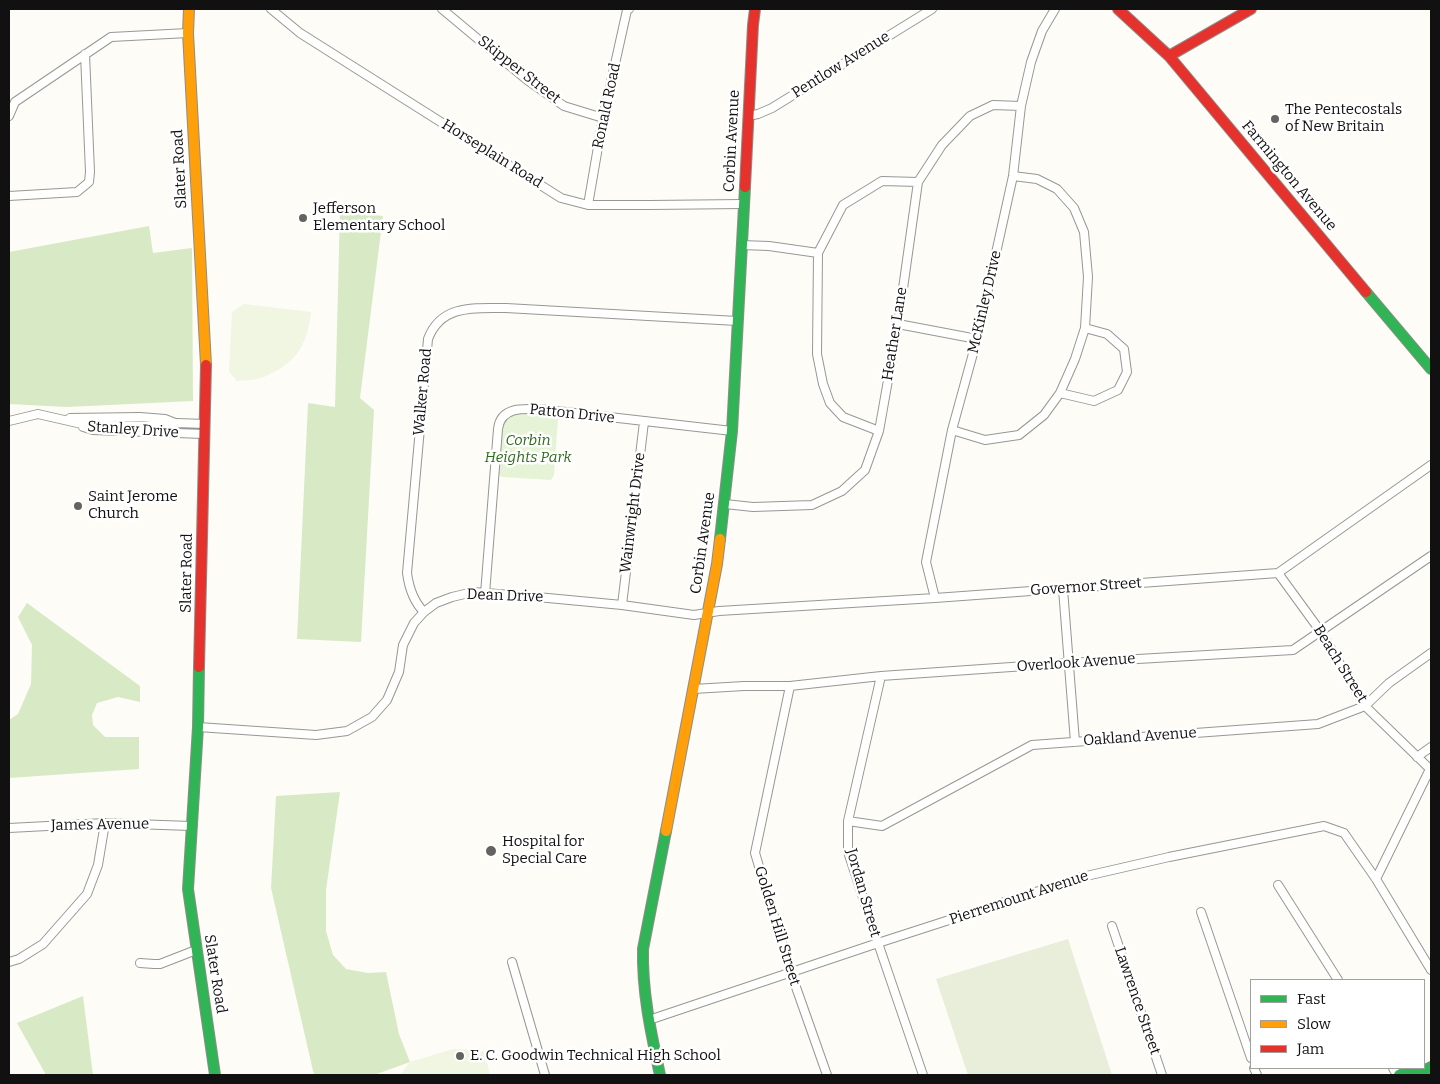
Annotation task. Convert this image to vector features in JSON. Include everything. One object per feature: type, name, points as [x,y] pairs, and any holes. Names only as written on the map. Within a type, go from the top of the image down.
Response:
[{"type":"main road","name":"Slater Road","points":[[189,9],[188,33],[206,374],[198,727],[188,889],[215,1075]]},
{"type":"main road","name":"Corbin Avenue","points":[[660,1075],[642,977],[644,935],[708,613],[725,504],[732,431],[752,25],[755,9]]},
{"type":"main road","name":"Farmington Avenue","points":[[1118,9],[1169,56],[1431,369]]},
{"type":"main road","points":[[1169,56],[1251,9]]},
{"type":"main road","points":[[1398,1075],[1421,1074],[1431,1067]]},
{"type":"street","name":"Horseplain Road","points":[[271,9],[300,33],[561,198],[588,205],[743,204]]},
{"type":"street","name":"Skipper Street","points":[[442,9],[526,80],[564,106],[603,118]]},
{"type":"street","name":"Ronald Road","points":[[588,205],[603,118],[627,9]]},
{"type":"street","name":"Pentlow Avenue","points":[[748,116],[772,108],[932,9]]},
{"type":"street","name":"McKinley Drive","points":[[935,598],[926,562],[952,430],[977,340],[1013,176],[1021,106],[1031,62],[1042,31],[1055,9]]},
{"type":"street","points":[[9,116],[15,102],[111,38],[188,33]]},
{"type":"street","points":[[9,196],[77,192],[89,182],[90,163],[85,54]]},
{"type":"street","name":"Heather Lane","points":[[725,504],[753,507],[812,505],[842,491],[865,470],[879,431],[898,324],[918,182],[942,145],[970,116],[993,106],[1021,106]]},
{"type":"street","points":[[952,430],[985,440],[1019,434],[1044,415],[1060,393],[1075,359],[1085,328],[1088,277],[1084,232],[1074,208],[1057,189],[1037,178],[1013,176]]},
{"type":"street","points":[[879,431],[843,417],[830,402],[823,384],[817,354],[818,254],[843,204],[882,181],[918,182]]},
{"type":"street","points":[[741,245],[769,246],[818,254]]},
{"type":"street","name":"Walker Road","points":[[424,612],[410,591],[407,573],[428,339],[430,333],[441,320],[460,310],[515,308],[737,321]]},
{"type":"street","points":[[898,324],[977,340]]},
{"type":"street","points":[[1060,393],[1094,401],[1118,390],[1127,372],[1124,349],[1107,334],[1085,328]]},
{"type":"street","name":"Patton Drive","points":[[485,594],[498,429],[499,422],[506,413],[531,409],[732,431]]},
{"type":"street","name":"Stanley Drive","points":[[9,421],[38,414],[63,418],[86,425],[153,426],[177,423],[205,429]]},
{"type":"street","name":"Stanley Drive","points":[[63,418],[76,426],[93,430],[205,429]]},
{"type":"street","name":"Wainwright Drive","points":[[622,605],[644,422]]},
{"type":"street","points":[[1278,573],[1431,465]]},
{"type":"street","name":"Overlook Avenue","points":[[693,689],[790,686],[881,676],[1293,650],[1431,556]]},
{"type":"street","name":"Governor Street","points":[[708,613],[1278,573]]},
{"type":"street","name":"Beach Street","points":[[1278,573],[1321,632],[1364,706],[1431,769]]},
{"type":"street","points":[[1063,588],[1075,742]]},
{"type":"street","name":"Dean Drive","points":[[198,727],[316,735],[346,731],[372,717],[387,700],[399,672],[405,638],[414,623],[424,612],[452,596],[473,592],[622,605],[694,615],[708,613]]},
{"type":"street","name":"Oakland Avenue","points":[[848,821],[882,826],[1032,745],[1318,724],[1364,706],[1390,683],[1431,653]]},
{"type":"street","name":"Jordan Street","points":[[881,676],[848,821],[848,852],[923,1075]]},
{"type":"street","name":"Golden Hill Street","points":[[790,686],[755,853],[791,973],[827,1075]]},
{"type":"street","points":[[1417,757],[1431,747]]},
{"type":"street","points":[[1376,879],[1431,769]]},
{"type":"street","points":[[9,962],[19,959],[43,944],[87,894],[98,864],[105,823]]},
{"type":"street","name":"James Avenue","points":[[9,828],[105,823],[191,826]]},
{"type":"street","name":"Pierremount Avenue","points":[[649,1020],[1082,877],[1169,857],[1324,826],[1344,833],[1376,879],[1431,970]]},
{"type":"street","points":[[1278,885],[1337,979]]},
{"type":"street","points":[[1201,912],[1250,1055]]},
{"type":"street","name":"Lawrence Street","points":[[1112,926],[1162,1075]]},
{"type":"street","points":[[140,962],[160,964],[196,950]]},
{"type":"street","points":[[512,962],[545,1075]]},
{"type":"green space","points":[[340,211],[383,216],[360,398],[374,410],[361,642],[297,639],[308,403],[335,407]]},
{"type":"green space","points":[[149,226],[153,253],[192,248],[193,401],[67,407],[9,404],[9,252]]},
{"type":"green space","points":[[244,304],[311,312],[305,339],[297,354],[291,360],[276,371],[263,377],[237,381],[229,371],[232,312]]},
{"type":"green space","name":"Corbin Heights Park","points":[[519,412],[553,415],[558,419],[554,475],[551,480],[502,477],[499,475],[502,428],[508,418]]},
{"type":"green space","points":[[27,603],[140,686],[140,702],[118,697],[97,703],[92,715],[93,725],[105,737],[139,737],[139,769],[9,778],[9,720],[18,714],[31,684],[32,645],[18,617]]},
{"type":"green space","points":[[340,792],[326,890],[326,931],[333,955],[346,969],[368,973],[386,972],[399,1034],[410,1062],[374,1075],[314,1075],[271,888],[276,796]]},
{"type":"green space","points":[[1068,939],[1112,1075],[968,1075],[936,979]]},
{"type":"green space","points":[[83,996],[93,1075],[46,1075],[17,1023]]},
{"type":"green space","name":"E. C. Goodwin Technical High School","points":[[453,1049],[484,1051],[490,1075],[400,1075],[410,1062]]},
{"type":"traffic: fast","points":[[720,539],[732,431],[745,187]]},
{"type":"traffic: fast","points":[[1366,292],[1431,369]]},
{"type":"traffic: fast","points":[[199,667],[198,727],[188,889],[215,1075]]},
{"type":"traffic: fast","points":[[660,1075],[650,1028],[643,949],[666,831]]},
{"type":"traffic: fast","points":[[1399,1075],[1421,1072],[1431,1067]]},
{"type":"traffic: slow","points":[[189,9],[188,33],[206,365]]},
{"type":"traffic: slow","points":[[666,831],[717,564],[720,539]]},
{"type":"traffic: jam","points":[[745,187],[755,9]]},
{"type":"traffic: jam","points":[[1118,9],[1169,56],[1366,292]]},
{"type":"traffic: jam","points":[[1169,56],[1251,9]]},
{"type":"traffic: jam","points":[[199,667],[206,365]]},
{"type":"place","name":"The Pentecostals of New Britain","points":[[1275,119]]},
{"type":"place","name":"Jefferson Elementary School","points":[[303,218]]},
{"type":"place","name":"Saint Jerome Church","points":[[78,506]]},
{"type":"place","name":"Hospital for Special Care","points":[[491,851]]},
{"type":"place","name":"E. C. Goodwin Technical High School","points":[[460,1056]]}]
